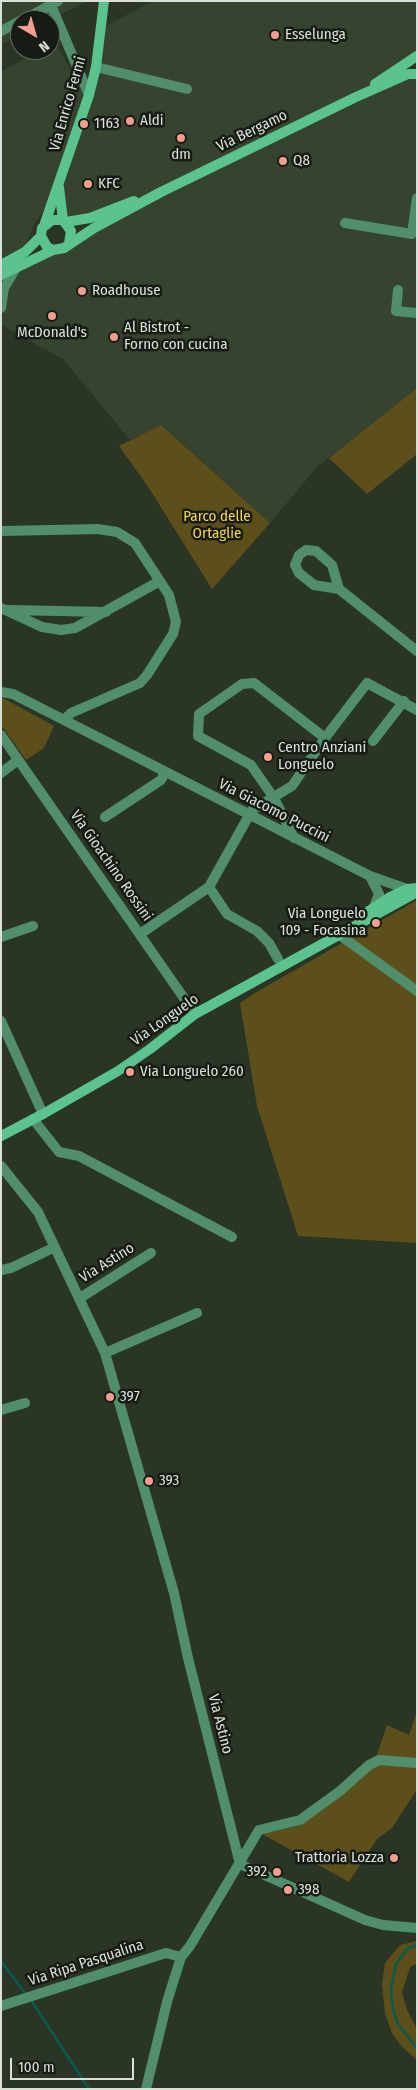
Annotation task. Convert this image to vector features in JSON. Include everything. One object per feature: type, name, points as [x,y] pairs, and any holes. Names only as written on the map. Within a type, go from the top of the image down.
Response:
[{"type":"street","name":"Via Enrico Fermi","points":[[46,223],[90,96],[96,67],[104,1]]},
{"type":"street","points":[[42,10],[55,3],[90,96]]},
{"type":"street","name":"Via Bergamo","points":[[356,97],[417,56]]},
{"type":"street","points":[[96,67],[187,89]]},
{"type":"street","name":"Via Bergamo","points":[[69,243],[161,192],[356,97],[408,74],[417,74]]},
{"type":"street","name":"Via Enrico Fermi","points":[[59,184],[64,221]]},
{"type":"street","name":"Via Bergamo","points":[[64,221],[90,218],[161,192]]},
{"type":"street","points":[[345,223],[412,234],[417,198]]},
{"type":"street","points":[[1,270],[14,264],[53,250],[64,248],[69,243],[71,231],[64,221],[52,220],[46,223],[40,236],[14,264],[1,275]]},
{"type":"street","points":[[40,236],[47,247],[53,250]]},
{"type":"street","points":[[1,265],[14,264]]},
{"type":"street","points":[[1,308],[4,288],[14,264]]},
{"type":"street","points":[[398,290],[396,311],[417,313]]},
{"type":"street","points":[[1,531],[98,529],[117,532],[135,543],[169,595],[176,622],[173,634],[147,675],[140,682],[71,713],[64,720]]},
{"type":"street","points":[[339,590],[332,565],[316,551],[306,550],[299,555],[295,565],[299,573],[314,585],[339,590],[417,651]]},
{"type":"street","points":[[3,609],[42,627],[61,630],[81,626],[160,581]]},
{"type":"street","points":[[3,609],[108,612]]},
{"type":"street","points":[[294,838],[274,798],[251,764],[198,736],[200,714],[242,684],[254,683],[325,738]]},
{"type":"street","points":[[140,934],[209,886],[252,810],[292,786],[325,738],[367,683],[417,710]]},
{"type":"street","name":"Via Giacomo Puccini","points":[[1,692],[13,694],[370,876],[413,889]]},
{"type":"street","points":[[373,741],[404,702]]},
{"type":"street","name":"Via Gioachino Rossini","points":[[1,735],[195,1014]]},
{"type":"street","points":[[1,773],[18,760]]},
{"type":"street","points":[[105,817],[161,780],[165,772]]},
{"type":"street","points":[[358,925],[372,913],[376,905],[378,890],[370,876]]},
{"type":"street","points":[[209,886],[227,914],[257,931],[269,943],[278,959]]},
{"type":"street","name":"Via Longuelo","points":[[317,949],[376,905],[413,889]]},
{"type":"street","name":"Via Longuelo","points":[[1,1136],[43,1114],[142,1055],[195,1014],[341,936],[413,889]]},
{"type":"street","points":[[1,937],[33,926]]},
{"type":"street","points":[[341,936],[417,991]]},
{"type":"street","points":[[1,1021],[43,1114]]},
{"type":"street","points":[[33,1119],[59,1152],[78,1156],[232,1237]]},
{"type":"street","name":"Via Astino","points":[[1,1166],[38,1212],[105,1353],[174,1593],[188,1658],[240,1864]]},
{"type":"street","points":[[1,1270],[12,1268],[55,1247]]},
{"type":"street","name":"Via Astino","points":[[80,1298],[151,1253]]},
{"type":"street","points":[[105,1353],[197,1313]]},
{"type":"street","points":[[1,1410],[25,1403]]},
{"type":"street","points":[[146,2089],[167,2002],[181,1957],[190,1946],[259,1830],[300,1820],[340,1791],[369,1764],[379,1760],[417,1763]]},
{"type":"street","points":[[240,1864],[364,1920],[383,1925],[417,1928]]},
{"type":"street","name":"Via Ripa Pasqualina","points":[[1,2006],[166,1953],[181,1957]]},
{"type":"shaded area","points":[[1,1],[87,1],[60,15],[60,10],[10,10],[10,40],[1,45]]},
{"type":"shaded area","points":[[153,1],[417,1],[417,54],[355,95],[161,190],[90,217],[69,218],[65,215],[61,184],[99,77],[106,26]]},
{"type":"shaded area","points":[[60,51],[86,95],[48,204],[35,223],[24,248],[1,260],[1,71],[22,60],[60,60]]},
{"type":"shaded area","points":[[409,78],[417,78],[417,388],[317,467],[270,523],[161,425],[130,440],[63,359],[1,325],[7,287],[20,269],[165,193],[357,100]]},
{"type":"green space","points":[[417,388],[417,454],[367,494],[329,458]]},
{"type":"green space","name":"Parco delle Ortaglie","points":[[161,425],[270,523],[212,589],[149,488],[119,446]]},
{"type":"green space","points":[[1,697],[54,726],[44,748],[26,760],[1,725]]},
{"type":"green space","points":[[417,900],[417,1243],[298,1236],[257,1106],[240,1003]]},
{"type":"green space","points":[[417,1711],[417,1789],[392,1828],[377,1839],[349,1882],[262,1834],[298,1826],[339,1796],[373,1767],[387,1725],[409,1735]]},
{"type":"green space","points":[[417,1941],[417,1964],[410,1967],[402,1992],[407,2010],[417,2029],[417,2060],[402,2047],[392,2033],[385,2014],[382,1984],[385,1963],[400,1945]]},
{"type":"waterway","points":[[417,1945],[407,1949],[396,1964],[391,1989],[393,2009],[398,2024],[417,2048]]},
{"type":"waterway","points":[[1,1961],[27,1996]]},
{"type":"waterway","points":[[31,2000],[89,2089]]},
{"type":"place","name":"Esselunga","points":[[275,35]]},
{"type":"place","name":"Aldi","points":[[130,121]]},
{"type":"place","name":"1163","points":[[84,124]]},
{"type":"place","name":"dm","points":[[181,138]]},
{"type":"place","name":"Q8","points":[[283,161]]},
{"type":"place","name":"KFC","points":[[88,184]]},
{"type":"place","name":"Roadhouse","points":[[82,291]]},
{"type":"place","name":"McDonald's","points":[[52,316]]},
{"type":"place","name":"Al Bistrot - Forno con cucina","points":[[114,337]]},
{"type":"place","name":"Centro Anziani Longuelo","points":[[268,757]]},
{"type":"place","name":"Via Longuelo 109 - Focasina","points":[[376,923]]},
{"type":"place","name":"Via Longuelo 260","points":[[130,1072]]},
{"type":"place","name":"397","points":[[110,1397]]},
{"type":"place","name":"393","points":[[149,1481]]},
{"type":"place","name":"Trattoria Lozza","points":[[394,1858]]},
{"type":"place","name":"392","points":[[277,1872]]},
{"type":"place","name":"398","points":[[288,1890]]}]
